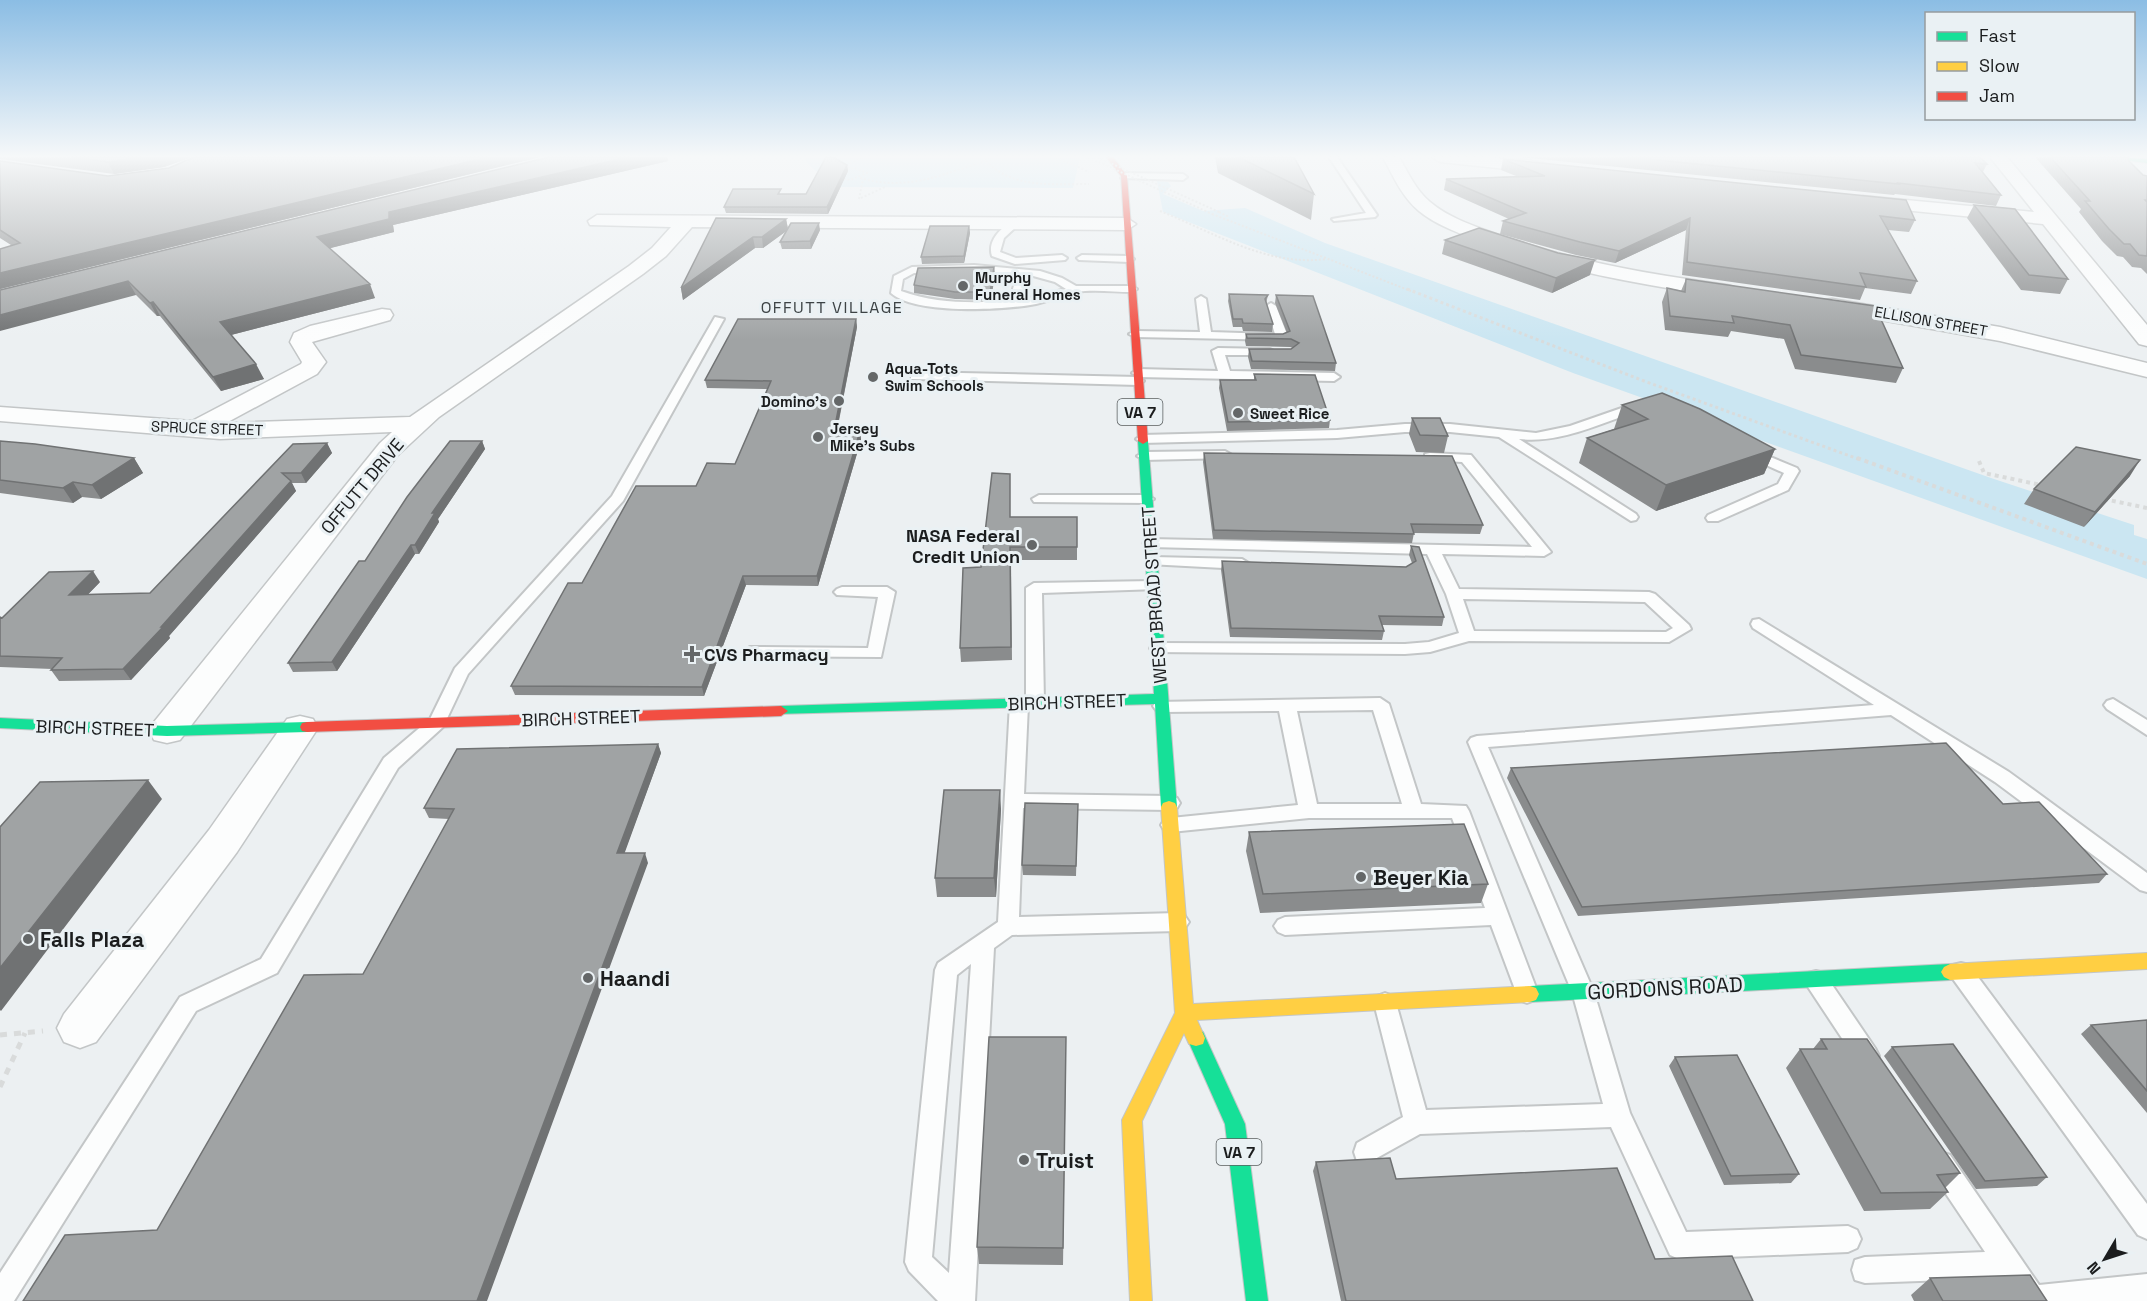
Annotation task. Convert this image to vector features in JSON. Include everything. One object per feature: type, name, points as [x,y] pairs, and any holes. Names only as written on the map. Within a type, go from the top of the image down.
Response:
[{"type":"main road","name":"WEST BROAD STREET","points":[[1127,218],[1184,1013],[1235,1124],[1257,1301]]},
{"type":"main road","name":"BIRCH STREET","points":[[0,723],[167,731],[1027,703],[1162,703]]},
{"type":"main road","name":"GORDONS ROAD","points":[[1184,1013],[1527,993],[2146,963]]},
{"type":"main road","name":"WEST BROAD STREET","points":[[1141,1301],[1132,1120],[1184,1013]]},
{"type":"street","points":[[1445,218],[1499,241],[1599,270],[1750,293]]},
{"type":"street","points":[[2035,218],[2048,219],[2147,339]]},
{"type":"street","points":[[597,220],[1127,224]]},
{"type":"street","name":"OFFUTT DRIVE","points":[[167,731],[389,450],[415,424],[636,270],[658,252],[686,222]]},
{"type":"street","name":"ELLISON STREET","points":[[1816,302],[2000,334],[2147,370]]},
{"type":"street","points":[[195,430],[309,369],[314,362],[301,342],[302,338],[318,331],[382,315]]},
{"type":"street","name":"SPRUCE STREET","points":[[0,414],[195,430],[415,424]]},
{"type":"street","points":[[80,1028],[223,841],[300,728]]},
{"type":"lane","points":[[1338,219],[1349,218]]},
{"type":"lane","points":[[1014,224],[998,238],[994,245],[995,254],[1015,261],[1062,258]]},
{"type":"lane","points":[[1082,258],[1129,260]]},
{"type":"lane","points":[[1074,289],[1062,279],[1022,272],[912,270],[898,278],[896,293],[925,304],[1028,304],[1061,296],[1074,289],[1132,289]]},
{"type":"lane","points":[[1015,304],[1022,272]]},
{"type":"lane","points":[[1201,299],[1206,336]]},
{"type":"lane","points":[[1135,334],[1282,337],[1271,306]]},
{"type":"lane","points":[[0,1298],[188,1004],[269,966],[391,763],[436,723],[461,672],[618,498],[719,319]]},
{"type":"lane","points":[[1225,375],[1218,351],[1280,352]]},
{"type":"lane","points":[[915,376],[1334,377]]},
{"type":"lane","points":[[1142,439],[1337,434],[1405,428],[1536,437],[1573,429],[1641,405],[1652,410]]},
{"type":"lane","points":[[1501,433],[1631,517]]},
{"type":"lane","points":[[1713,518],[1784,487],[1792,471],[1738,447]]},
{"type":"lane","points":[[1144,456],[1240,455]]},
{"type":"lane","points":[[1150,543],[1544,552],[1466,458],[1418,457]]},
{"type":"lane","points":[[1039,499],[1147,499]]},
{"type":"lane","points":[[1396,548],[1404,569]]},
{"type":"lane","points":[[1432,549],[1454,594],[1468,636]]},
{"type":"lane","points":[[1153,561],[1254,565]]},
{"type":"lane","points":[[1008,926],[1014,801],[1027,703],[1034,588],[1153,586]]},
{"type":"lane","points":[[750,652],[875,652],[887,592],[842,592]]},
{"type":"lane","points":[[1158,648],[1405,649],[1430,646],[1468,636],[1669,637],[1683,629],[1649,597],[1454,594]]},
{"type":"lane","points":[[1759,624],[2002,777],[2147,884]]},
{"type":"lane","points":[[1162,703],[1380,704],[1413,810]]},
{"type":"lane","points":[[1287,705],[1309,811]]},
{"type":"lane","points":[[2113,705],[2147,729]]},
{"type":"lane","points":[[1848,1239],[1679,1246],[1618,1115],[1584,992],[1477,742],[1895,709]]},
{"type":"lane","points":[[1014,801],[1170,803]]},
{"type":"lane","points":[[1171,825],[1309,811],[1459,810],[1527,993]]},
{"type":"lane","points":[[1285,926],[1499,916]]},
{"type":"lane","points":[[959,1301],[918,1262],[946,970],[1008,926],[1178,922]]},
{"type":"lane","points":[[959,1301],[983,944]]},
{"type":"lane","points":[[1961,971],[2147,1226]]},
{"type":"lane","points":[[1816,980],[1882,1078]]},
{"type":"lane","points":[[1385,1003],[1417,1122]]},
{"type":"lane","points":[[1366,1152],[1417,1122],[1618,1115]]},
{"type":"lane","points":[[1929,1146],[2033,1299],[2147,1288]]},
{"type":"lane","points":[[1865,1270],[2009,1264]]},
{"type":"path","points":[[1177,218],[1287,262],[1317,262],[1327,259]]},
{"type":"path","points":[[1223,218],[1644,381],[2146,563]]},
{"type":"path","points":[[1230,218],[1246,226]]},
{"type":"path","points":[[1979,461],[1984,473],[2042,486]]},
{"type":"path","points":[[2100,498],[2147,508]]},
{"type":"path","points":[[0,1087],[25,1033]]},
{"type":"shaded area","points":[[1178,218],[1267,218],[1325,243],[1991,478],[2134,525],[2134,535],[2147,539],[2147,579],[1573,373]]},
{"type":"building","points":[[0,218],[233,218],[0,273],[0,249],[20,243],[0,230]]},
{"type":"building","points":[[298,218],[389,218],[317,237],[370,284],[220,322],[256,364],[213,377],[153,302],[150,303],[128,281],[0,315],[0,290]]},
{"type":"building","points":[[716,218],[786,219],[762,237],[753,237],[681,288]]},
{"type":"building","points":[[1512,218],[1881,218],[1917,281],[1860,273],[1866,287],[1687,262],[1690,218],[1619,251],[1503,221]]},
{"type":"building","points":[[1984,218],[2022,218],[2068,279],[2029,275]]},
{"type":"building","points":[[2099,218],[2147,218],[2147,256],[2139,255],[2130,244],[2124,244]]},
{"type":"building","points":[[791,223],[819,223],[810,241],[780,242]]},
{"type":"building","points":[[930,226],[969,226],[964,256],[921,257]]},
{"type":"building","points":[[1479,228],[1558,253],[1595,260],[1556,278],[1445,240]]},
{"type":"building","points":[[994,267],[990,292],[955,292],[914,285],[918,268]]},
{"type":"building","points":[[1686,279],[1875,306],[1903,368],[1801,355],[1790,325],[1732,316],[1734,323],[1670,316],[1667,288],[1685,292]]},
{"type":"building","points":[[1229,294],[1268,295],[1265,299],[1273,324],[1243,323],[1242,319],[1233,319]]},
{"type":"building","points":[[1276,295],[1313,296],[1336,363],[1252,361],[1249,349],[1291,349],[1299,343],[1291,339],[1247,338],[1246,334],[1283,334],[1290,331]]},
{"type":"building","points":[[738,319],[856,319],[835,426],[860,431],[817,576],[743,576],[702,687],[511,686],[568,583],[582,583],[636,486],[696,486],[707,463],[735,464],[771,381],[705,380]]},
{"type":"building","points":[[1254,374],[1315,375],[1330,420],[1228,422],[1220,380],[1256,380]]},
{"type":"building","points":[[1662,393],[1700,409],[1775,449],[1666,485],[1587,438],[1648,419],[1622,405]]},
{"type":"building","points":[[1412,418],[1440,418],[1448,436],[1420,435]]},
{"type":"building","points":[[0,441],[134,458],[92,485],[73,482],[63,488],[0,480]]},
{"type":"building","points":[[450,441],[482,441],[432,513],[435,513],[415,545],[411,545],[332,662],[288,663],[359,561],[365,561],[407,497]]},
{"type":"building","points":[[327,443],[301,473],[282,473],[291,481],[161,627],[163,627],[123,669],[51,670],[62,658],[0,656],[0,617],[2,618],[49,572],[93,571],[69,595],[150,593],[293,444]]},
{"type":"building","points":[[2076,447],[2140,460],[2095,512],[2034,489]]},
{"type":"building","points":[[1204,453],[1452,456],[1483,525],[1411,524],[1414,534],[1214,530]]},
{"type":"building","points":[[992,473],[1010,474],[1010,517],[1077,517],[1077,547],[1010,547],[1011,647],[960,648],[963,568],[981,567]]},
{"type":"building","points":[[1411,546],[1419,547],[1444,617],[1379,616],[1384,631],[1231,628],[1222,561],[1406,567],[1416,561]]},
{"type":"building","points":[[1946,743],[2003,804],[2039,802],[2107,874],[1582,907],[1511,768]]},
{"type":"building","points":[[658,744],[617,853],[645,853],[477,1301],[23,1301],[65,1235],[157,1230],[304,975],[363,974],[454,809],[424,808],[457,749]]},
{"type":"building","name":"Falls Plaza","points":[[148,780],[0,968],[0,827],[40,782]]},
{"type":"building","points":[[944,790],[1000,790],[994,878],[935,878]]},
{"type":"building","points":[[1025,803],[1078,804],[1076,866],[1022,865]]},
{"type":"building","name":"Beyer Kia","points":[[1464,824],[1488,884],[1263,894],[1249,832]]},
{"type":"building","points":[[2147,1020],[2147,1091],[2091,1025]]},
{"type":"building","name":"Truist","points":[[989,1037],[1066,1037],[1063,1248],[977,1247]]},
{"type":"building","points":[[1821,1039],[1867,1039],[1960,1173],[1937,1175],[1948,1192],[1881,1193],[1800,1049],[1827,1049]]},
{"type":"building","points":[[1953,1044],[2047,1177],[1985,1181],[1892,1047]]},
{"type":"building","points":[[1737,1055],[1799,1174],[1731,1176],[1675,1057]]},
{"type":"building","points":[[1390,1158],[1396,1179],[1617,1168],[1655,1259],[1732,1256],[1753,1301],[1346,1301],[1316,1162]]},
{"type":"building","points":[[2030,1275],[2047,1301],[1943,1301],[1930,1278]]},
{"type":"traffic: fast","points":[[1143,441],[1169,807]]},
{"type":"traffic: fast","points":[[781,711],[1162,699]]},
{"type":"traffic: fast","points":[[0,723],[167,731],[307,727]]},
{"type":"traffic: fast","points":[[1530,994],[1950,972]]},
{"type":"traffic: fast","points":[[1196,1038],[1235,1124],[1257,1301]]},
{"type":"traffic: slow","points":[[1169,807],[1184,1013],[1196,1038]]},
{"type":"traffic: slow","points":[[1950,972],[2147,961]]},
{"type":"traffic: slow","points":[[1184,1013],[1530,994]]},
{"type":"traffic: slow","points":[[1141,1301],[1132,1120],[1184,1013]]},
{"type":"traffic: jam","points":[[1127,218],[1143,441]]},
{"type":"traffic: jam","points":[[307,727],[781,711]]},
{"type":"place","name":"Murphy Funeral Homes","points":[[963,286]]},
{"type":"place","name":"Aqua-Tots Swim Schools","points":[[873,377]]},
{"type":"place","name":"Domino's","points":[[839,401]]},
{"type":"place","name":"Sweet Rice","points":[[1238,413]]},
{"type":"place","name":"Jersey Mike's Subs","points":[[818,437]]},
{"type":"place","name":"NASA Federal Credit Union","points":[[1032,545]]},
{"type":"place","name":"CVS Pharmacy","points":[[692,654]]},
{"type":"place","name":"Beyer Kia","points":[[1361,877]]},
{"type":"place","name":"Falls Plaza","points":[[28,939]]},
{"type":"place","name":"Haandi","points":[[588,978]]},
{"type":"place","name":"Truist","points":[[1024,1160]]},
{"type":"district","name":"OFFUTT VILLAGE","points":[[832,307]]}]
